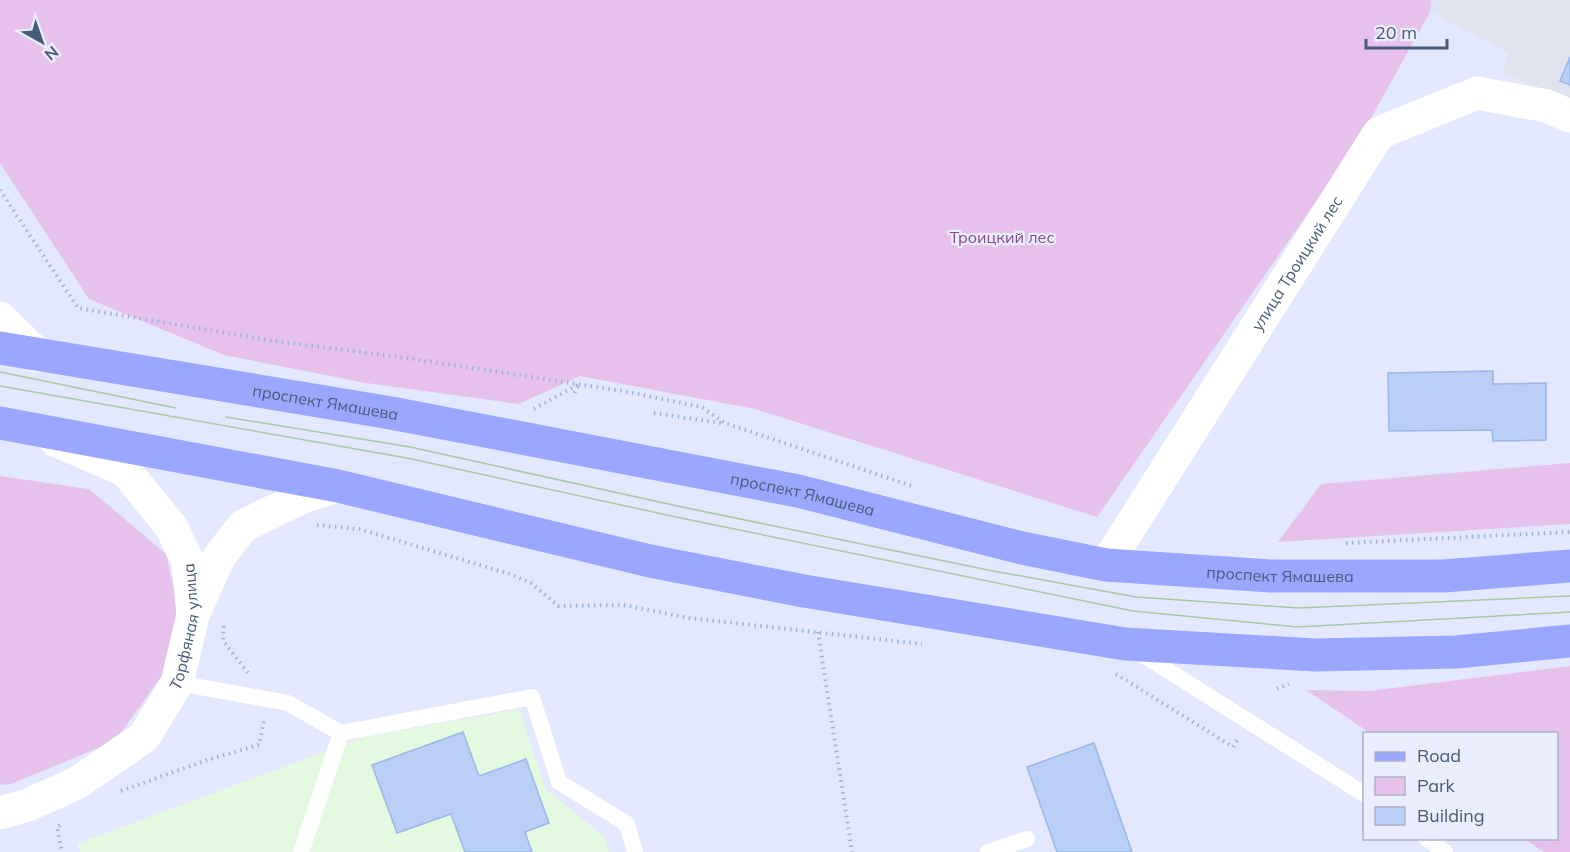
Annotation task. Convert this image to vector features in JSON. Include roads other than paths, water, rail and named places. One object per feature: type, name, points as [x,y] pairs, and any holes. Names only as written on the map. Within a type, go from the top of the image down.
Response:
[{"type":"main road","name":"проспект Ямашева","points":[[0,348],[391,414],[798,491],[1022,548],[1106,565],[1270,576],[1444,576],[1570,566]]},
{"type":"main road","points":[[13,425],[338,486],[650,561],[1116,656],[1456,652],[1570,641]]},
{"type":"street","name":"улица Троицкий лес","points":[[1106,565],[1379,133],[1477,93],[1547,106],[1570,116]]},
{"type":"street","points":[[0,318],[39,356]]},
{"type":"street","name":"Торфяная улица","points":[[0,813],[28,805],[77,783],[144,737],[177,683],[208,618],[188,562],[172,528],[126,471],[13,425]]},
{"type":"street","points":[[208,618],[219,557],[243,526],[305,496],[338,486]]},
{"type":"lane","points":[[1116,656],[1363,793]]},
{"type":"lane","points":[[177,683],[288,703],[341,733],[532,697],[559,782],[627,824],[635,852]]},
{"type":"lane","points":[[301,852],[341,733]]},
{"type":"lane","points":[[988,852],[1028,839]]},
{"type":"lane","points":[[1429,840],[1445,852]]},
{"type":"tram line","points":[[0,372],[176,408]]},
{"type":"tram line","points":[[0,386],[407,458],[676,517],[1133,611],[1297,627],[1570,612]]},
{"type":"tram line","points":[[226,417],[410,447],[682,507],[988,570],[1136,597],[1299,608],[1570,596]]},
{"type":"park label","name":"Троицкий лес","points":[[1002,237]]}]
